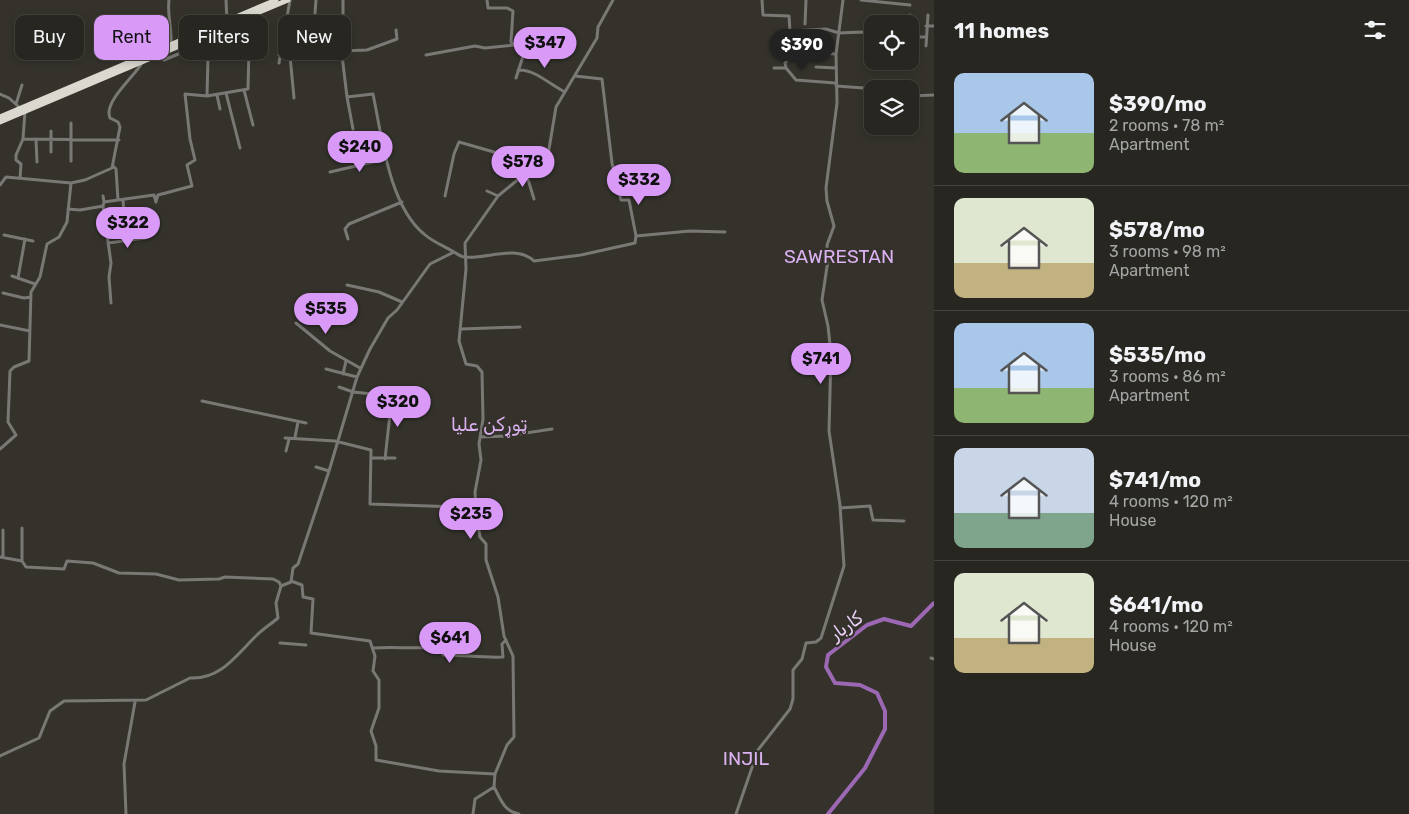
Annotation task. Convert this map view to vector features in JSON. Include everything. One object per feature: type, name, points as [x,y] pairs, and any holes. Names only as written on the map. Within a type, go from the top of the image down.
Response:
[{"type":"highway","points":[[239,15],[265,2],[276,0]]},
{"type":"highway","points":[[253,15],[289,0]]},
{"type":"highway","points":[[171,45],[179,42]]},
{"type":"highway","points":[[0,117],[139,60]]},
{"type":"highway","points":[[0,122],[20,108]]},
{"type":"street","points":[[170,0],[167,12],[172,26],[171,45]]},
{"type":"street","points":[[226,0],[227,15]]},
{"type":"street","points":[[286,15],[289,0]]},
{"type":"street","points":[[314,15],[316,0]]},
{"type":"street","points":[[343,0],[343,15]]},
{"type":"street","points":[[487,0],[488,8],[507,8],[513,11],[511,42],[514,45]]},
{"type":"street","points":[[519,814],[505,808],[494,787],[495,774],[507,745],[514,737],[513,656],[506,640],[498,597],[486,560],[486,544],[480,537],[476,510],[475,492],[481,460],[480,437],[483,419],[482,372],[477,366],[466,364],[459,341],[466,269],[464,257],[465,243],[484,212],[498,196],[548,155],[556,107],[597,38],[598,27],[613,0]]},
{"type":"street","points":[[762,0],[763,15],[789,16],[790,31],[826,29],[839,33],[864,33]]},
{"type":"street","points":[[805,24],[806,0]]},
{"type":"street","points":[[736,814],[758,750],[790,709],[793,699],[794,670],[802,659],[806,643],[816,642],[821,638],[842,576],[844,551],[829,431],[831,354],[828,324],[822,300],[828,260],[827,245],[834,226],[827,202],[826,188],[837,103],[836,54],[843,0]]},
{"type":"street","points":[[861,0],[910,5]]},
{"type":"street","points":[[926,46],[928,15]]},
{"type":"street","points":[[926,26],[934,26]]},
{"type":"street","points":[[351,51],[367,50],[397,39],[396,30]]},
{"type":"street","points":[[919,37],[926,37]]},
{"type":"street","points":[[426,55],[475,46],[492,48],[514,45],[524,47],[516,78]]},
{"type":"street","points":[[836,54],[794,52],[785,63],[786,68],[796,80],[864,87]]},
{"type":"street","points":[[0,184],[6,177],[71,183],[109,171],[113,166],[119,140],[120,124],[110,118],[109,108],[119,90],[130,80],[143,60]]},
{"type":"street","points":[[207,96],[208,60]]},
{"type":"street","points":[[68,209],[80,210],[118,200],[154,195],[156,202],[158,195],[192,186],[187,165],[195,160],[190,139],[185,94],[207,96],[248,88],[249,60]]},
{"type":"street","points":[[290,60],[294,98]]},
{"type":"street","points":[[342,60],[353,129]]},
{"type":"street","points":[[816,67],[836,68]]},
{"type":"street","points":[[774,68],[786,68]]},
{"type":"street","points":[[518,70],[525,70],[565,92]]},
{"type":"street","points":[[347,97],[373,94],[386,159],[402,202],[412,221],[424,234],[464,257],[500,252],[530,257],[534,261],[564,258],[635,243],[636,236],[629,200],[621,200],[612,163],[602,79],[576,76]]},
{"type":"street","points":[[20,178],[21,164],[16,160],[16,155],[23,139],[20,108],[22,84]]},
{"type":"street","points":[[244,90],[253,125]]},
{"type":"street","points":[[226,93],[240,148]]},
{"type":"street","points":[[0,94],[20,108]]},
{"type":"street","points":[[217,95],[220,109]]},
{"type":"street","points":[[919,96],[934,95]]},
{"type":"street","points":[[70,161],[71,123]]},
{"type":"street","points":[[51,131],[51,152]]},
{"type":"street","points":[[23,139],[119,140]]},
{"type":"street","points":[[36,139],[37,162]]},
{"type":"street","points":[[445,196],[454,154],[460,142],[516,158],[532,168]]},
{"type":"street","points":[[330,172],[386,159]]},
{"type":"street","points":[[113,166],[116,169],[118,200]]},
{"type":"street","points":[[526,173],[534,199]]},
{"type":"street","points":[[0,449],[16,435],[8,422],[10,371],[14,367],[29,361],[31,297],[35,284],[40,277],[46,244],[59,237],[67,222],[71,183]]},
{"type":"street","points":[[487,191],[498,196]]},
{"type":"street","points":[[103,196],[111,303]]},
{"type":"street","points":[[123,200],[126,240]]},
{"type":"street","points":[[348,239],[346,229],[349,224],[402,202]]},
{"type":"street","points":[[636,236],[690,231],[725,232]]},
{"type":"street","points":[[4,236],[33,240]]},
{"type":"street","points":[[108,243],[144,238]]},
{"type":"street","points":[[18,278],[25,239]]},
{"type":"street","points":[[291,581],[293,568],[298,564],[330,471],[360,368],[382,328],[430,264],[454,252]]},
{"type":"street","points":[[12,276],[35,284]]},
{"type":"street","points":[[347,285],[379,292],[402,302]]},
{"type":"street","points":[[4,292],[24,298],[31,297]]},
{"type":"street","points":[[296,323],[346,361],[360,368]]},
{"type":"street","points":[[0,325],[30,331]]},
{"type":"street","points":[[461,329],[520,327]]},
{"type":"street","points":[[343,374],[346,361]]},
{"type":"street","points":[[326,369],[357,377]]},
{"type":"street","points":[[339,387],[352,392],[392,396],[385,458]]},
{"type":"street","points":[[382,416],[384,396]]},
{"type":"street","points":[[202,401],[306,423]]},
{"type":"street","points":[[295,437],[298,422]]},
{"type":"street","points":[[480,437],[506,436],[552,429]]},
{"type":"street","points":[[286,451],[287,438],[295,437],[371,450],[370,504],[458,507],[476,510]]},
{"type":"street","points":[[372,458],[395,458]]},
{"type":"street","points":[[316,467],[330,471]]},
{"type":"street","points":[[840,508],[870,506],[873,520],[904,521]]},
{"type":"street","points":[[22,528],[22,561],[26,567],[64,569],[69,560],[87,562],[119,573],[156,574],[179,580],[219,579],[225,576],[273,579],[279,582],[281,586]]},
{"type":"street","points":[[2,557],[3,530]]},
{"type":"street","points":[[2,557],[5,545]]},
{"type":"street","points":[[2,557],[22,561]]},
{"type":"street","points":[[0,756],[39,738],[50,711],[64,701],[135,702],[146,700],[190,678],[196,679],[220,671],[239,656],[259,633],[278,618],[276,603],[281,586],[291,581],[302,585],[303,597],[313,599],[311,634],[370,641],[374,648],[373,671],[379,680],[379,708],[371,731],[376,746],[376,760],[439,771],[495,774]]},
{"type":"street","points":[[374,648],[393,647],[424,650],[443,646],[443,655],[503,658],[502,644],[506,640]]},
{"type":"street","points":[[280,643],[306,645]]},
{"type":"street","points":[[126,814],[124,764],[135,702]]},
{"type":"street","points":[[474,814],[475,798],[494,787]]},
{"type":"waterway","name":"کاربار","points":[[828,814],[865,768],[885,729],[885,711],[877,693],[860,685],[835,683],[826,667],[828,655],[867,625],[884,619],[911,626],[934,603]]},
{"type":"district","name":"SAWRESTAN","points":[[839,256]]},
{"type":"district","name":"ټوړکن علیا","points":[[489,424]]},
{"type":"district","name":"INJIL","points":[[746,758]]}]
